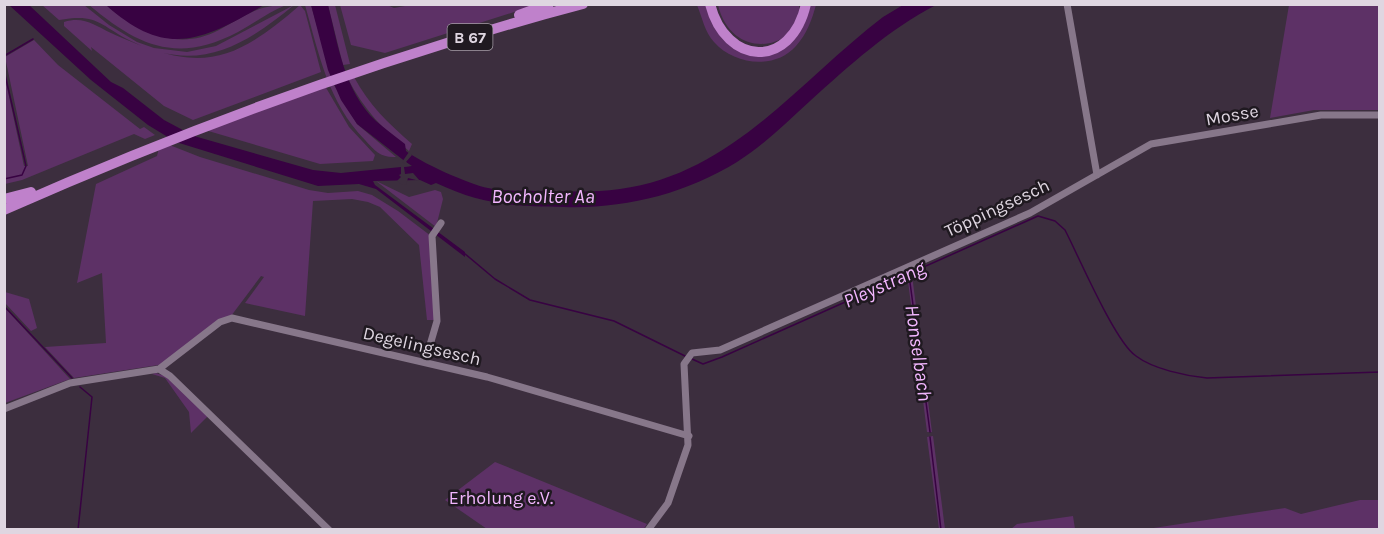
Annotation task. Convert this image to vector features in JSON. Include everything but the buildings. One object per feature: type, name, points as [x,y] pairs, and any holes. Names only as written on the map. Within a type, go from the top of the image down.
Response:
[{"type":"highway","name":"B 67","points":[[4,211],[28,196],[233,113],[549,4]]},
{"type":"highway","name":"B 67","points":[[494,24],[566,4]]},
{"type":"highway","name":"B 67","points":[[387,59],[583,4]]},
{"type":"highway","points":[[712,4],[719,21],[734,39],[742,44],[762,48],[785,40],[795,30],[804,4]]},
{"type":"highway","name":"B 67","points":[[4,201],[28,196]]},
{"type":"street","points":[[1067,4],[1097,175]]},
{"type":"street","name":"Mosse","points":[[1097,175],[1151,144],[1321,116],[1380,115]]},
{"type":"street","name":"Töppingsesch","points":[[648,530],[668,503],[689,436],[684,364],[692,353],[720,350],[1030,213],[1097,175]]},
{"type":"street","points":[[425,362],[437,321],[437,229]]},
{"type":"street","name":"Degelingsesch","points":[[4,409],[70,383],[159,369],[220,322],[232,318],[512,384],[689,436]]},
{"type":"street","points":[[159,369],[171,376],[329,530]]},
{"type":"green space","points":[[416,4],[536,5],[385,53],[351,45],[340,5],[387,5],[394,8]]},
{"type":"green space","points":[[42,5],[84,5],[109,25],[137,42],[154,48],[187,52],[216,46],[294,5],[237,44],[198,55],[177,55],[155,51],[90,19],[59,20]]},
{"type":"green space","points":[[89,5],[106,5],[131,23],[159,36],[189,39],[219,30],[258,9],[286,5],[216,42],[196,47],[177,48],[159,46],[142,40],[124,31]]},
{"type":"green space","points":[[300,5],[305,11],[321,72],[193,120],[164,106],[91,47],[92,51],[64,26],[64,22],[71,20],[83,21],[141,46],[167,54],[190,58],[211,57],[232,51],[253,41]]},
{"type":"green space","points":[[305,5],[311,5],[334,85],[357,124],[396,157],[382,155],[375,150],[352,125],[342,110],[326,77]]},
{"type":"green space","points":[[328,5],[335,5],[350,64],[343,65]]},
{"type":"green space","points":[[697,5],[708,5],[726,42],[777,51],[807,5],[816,5],[811,21],[796,46],[777,59],[755,62],[732,56],[722,50],[706,30]]},
{"type":"green space","points":[[718,5],[799,5],[798,20],[791,31],[780,40],[766,44],[752,43],[738,37],[726,24]]},
{"type":"green space","points":[[1289,5],[1379,5],[1379,110],[1314,110],[1270,118]]},
{"type":"green space","points":[[34,40],[58,65],[140,129],[144,127],[155,135],[145,139],[134,134],[22,180],[5,184],[5,78],[24,166],[28,166],[5,57]]},
{"type":"green space","points":[[354,77],[380,113],[412,144],[409,151],[367,109],[348,79]]},
{"type":"green space","points":[[325,86],[349,127],[375,155],[373,161],[320,164],[205,130]]},
{"type":"green space","points":[[167,144],[200,157],[309,190],[328,193],[358,191],[372,195],[398,211],[431,236],[435,320],[427,320],[419,245],[380,207],[368,202],[352,199],[313,201],[305,316],[245,303],[264,277],[261,276],[231,316],[165,364],[74,378],[45,347],[106,343],[102,273],[77,283],[96,184],[157,156],[159,148]]},
{"type":"green space","points":[[376,181],[409,197],[435,190],[441,192],[443,199],[436,227]]},
{"type":"green space","points":[[912,275],[932,432],[927,432],[908,281],[904,279]]},
{"type":"green space","points":[[5,292],[29,299],[37,328],[31,331],[5,303]]},
{"type":"green space","points":[[5,308],[70,379],[5,403]]},
{"type":"green space","points":[[152,374],[168,377],[208,416],[191,433],[189,412],[165,378]]},
{"type":"green space","points":[[933,436],[945,529],[939,529],[927,437]]},
{"type":"green space","name":"Erholung e.V.","points":[[495,462],[647,524],[643,530],[487,529],[445,500]]},
{"type":"green space","points":[[1360,500],[1379,500],[1379,529],[1147,529],[1285,508],[1301,514]]},
{"type":"green space","points":[[1073,516],[1075,529],[1011,529],[1017,524]]},
{"type":"water","name":"Bocholter Aa","points":[[9,5],[29,5],[111,82],[123,88],[164,120],[194,136],[313,170],[341,173],[411,166],[357,124],[341,100],[328,70],[311,5],[328,5],[339,51],[356,96],[376,121],[405,144],[406,151],[445,172],[488,188],[579,192],[620,189],[660,180],[697,165],[730,145],[762,121],[883,17],[903,5],[936,5],[902,25],[870,49],[747,155],[717,173],[675,191],[609,205],[545,207],[483,200],[436,183],[431,185],[420,180],[373,181],[375,185],[465,252],[465,257],[376,189],[359,184],[318,186],[176,142],[148,125],[91,80]]},
{"type":"water","points":[[106,5],[264,5],[222,28],[184,39],[166,38],[147,33],[127,22]]},
{"type":"pier","points":[[409,152],[412,155],[406,162],[412,166],[404,167],[405,174],[413,173],[420,181],[408,178],[406,185],[397,181],[401,177],[399,175],[401,164],[405,164],[402,162]]},
{"type":"waterway","points":[[4,56],[33,39]]},
{"type":"waterway","points":[[4,70],[26,166],[22,175],[4,179]]},
{"type":"waterway","name":"Pleystrang","points":[[692,359],[703,364],[722,357],[1038,216],[1055,221],[1065,230],[1118,334],[1127,348],[1151,365],[1180,374],[1207,378],[1380,372]]},
{"type":"waterway","name":"Pleystrang","points":[[464,253],[495,279],[530,300],[614,321],[685,356]]},
{"type":"waterway","name":"Honselbach","points":[[909,275],[930,432]]},
{"type":"waterway","points":[[4,306],[72,378]]},
{"type":"waterway","points":[[78,530],[92,397],[80,387]]},
{"type":"waterway","name":"Honselbach","points":[[930,437],[941,530]]}]
